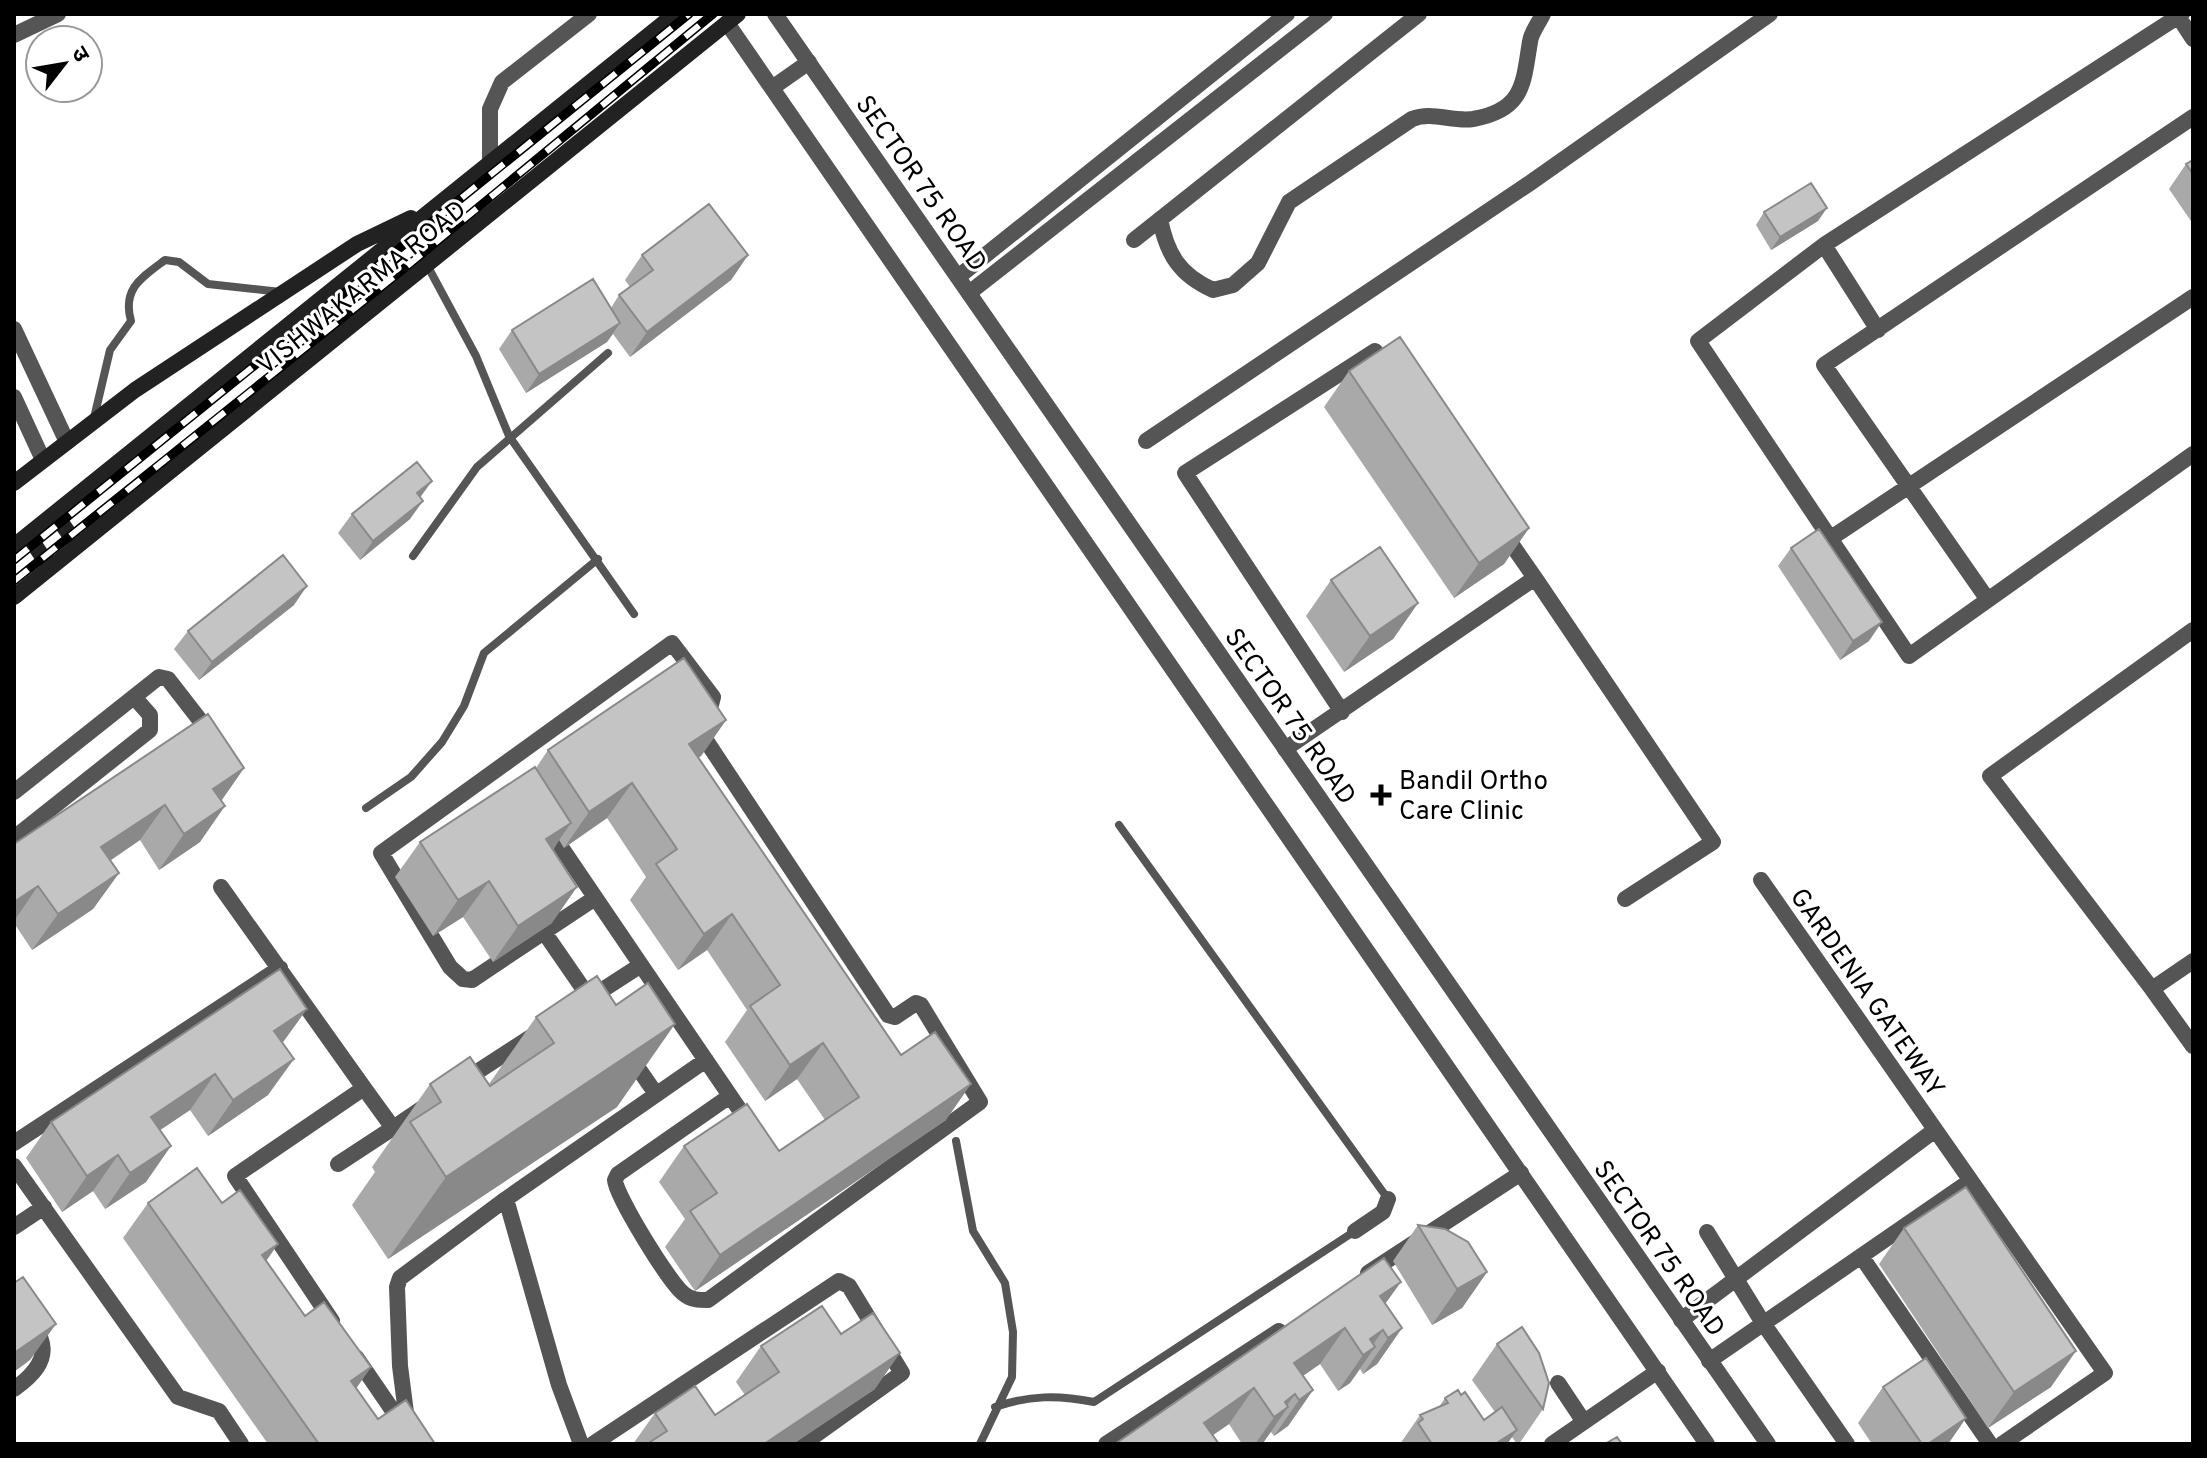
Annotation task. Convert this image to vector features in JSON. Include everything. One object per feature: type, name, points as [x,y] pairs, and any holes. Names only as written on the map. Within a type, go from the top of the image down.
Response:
[{"type":"main road","name":"VISHWAKARMA ROAD","points":[[14,546],[675,14]]},
{"type":"main road","name":"VISHWAKARMA ROAD","points":[[14,597],[732,19]]},
{"type":"main road","points":[[14,483],[135,390],[357,244],[440,204]]},
{"type":"main road","points":[[55,514],[77,545]]},
{"type":"main road","points":[[28,535],[50,568]]},
{"type":"street","points":[[14,35],[58,14]]},
{"type":"street","points":[[490,163],[490,109],[502,82],[589,14]]},
{"type":"street","name":"SECTOR 75 ROAD","points":[[775,14],[1768,1444]]},
{"type":"street","points":[[958,277],[1287,14]]},
{"type":"street","points":[[969,293],[1325,14]]},
{"type":"street","points":[[1160,219],[1168,254],[1191,280],[1213,290],[1233,285],[1258,263],[1289,202],[1412,119],[1424,114],[1454,120],[1476,119],[1499,109],[1522,91],[1530,39],[1543,14]]},
{"type":"street","points":[[1146,441],[1530,183],[1770,14]]},
{"type":"street","points":[[1134,240],[1415,15]]},
{"type":"street","points":[[2193,39],[2180,15],[1824,245],[1698,341],[1828,540],[1909,656],[2193,454]]},
{"type":"street","points":[[732,19],[772,88],[1707,1444]]},
{"type":"street","points":[[772,88],[809,62]]},
{"type":"street","points":[[1988,600],[1824,365],[2193,117]]},
{"type":"street","points":[[1824,245],[1878,330]]},
{"type":"street","points":[[1828,540],[2193,297]]},
{"type":"street","points":[[14,329],[67,442]]},
{"type":"street","points":[[1342,712],[1185,473],[1375,351],[1399,383]]},
{"type":"street","points":[[14,397],[43,460]]},
{"type":"street","points":[[1492,516],[1713,842],[1625,899]]},
{"type":"street","points":[[1285,749],[1535,578]]},
{"type":"street","points":[[2193,630],[1990,776],[2193,1046]]},
{"type":"street","points":[[595,898],[472,980],[463,979],[450,967],[381,856],[385,847],[508,768],[672,643],[713,697],[704,732],[724,768],[888,1015],[895,1017],[916,1003],[921,1005],[980,1102],[812,1215],[708,1300],[687,1297],[680,1291],[620,1198],[615,1180],[618,1174],[730,1096]]},
{"type":"street","points":[[14,792],[156,679],[168,679],[220,746]]},
{"type":"street","points":[[14,838],[150,730],[150,715],[134,697]]},
{"type":"street","points":[[537,812],[756,1133]]},
{"type":"street","name":"GARDENIA GATEWAY","points":[[1761,880],[2105,1373],[2002,1444]]},
{"type":"street","points":[[221,887],[393,1128]]},
{"type":"street","points":[[544,932],[583,1002],[606,1022]]},
{"type":"street","points":[[2152,989],[2193,961]]},
{"type":"street","points":[[583,1002],[641,965]]},
{"type":"street","points":[[14,1143],[280,968]]},
{"type":"street","points":[[338,1164],[550,1024]]},
{"type":"street","points":[[623,1046],[656,1094]]},
{"type":"street","points":[[408,1438],[399,1353],[397,1287],[400,1278],[506,1199],[706,1060]]},
{"type":"street","points":[[364,1088],[235,1176],[408,1438]]},
{"type":"street","name":"GARDENIA GATEWAY","points":[[1681,1320],[1935,1130]]},
{"type":"street","points":[[14,1166],[178,1397],[219,1411],[241,1444]]},
{"type":"street","points":[[1351,1284],[1452,1226],[1521,1173]]},
{"type":"street","points":[[1709,1361],[1970,1181]]},
{"type":"street","points":[[506,1199],[559,1385],[581,1444]]},
{"type":"street","points":[[1355,1231],[1383,1212],[1388,1199]]},
{"type":"street","points":[[14,1227],[44,1207]]},
{"type":"street","points":[[1707,1232],[1763,1323],[1847,1444]]},
{"type":"street","points":[[1861,1256],[1990,1444]]},
{"type":"street","points":[[593,1444],[839,1281],[849,1286],[902,1373],[803,1444]]},
{"type":"street","points":[[14,1295],[40,1334],[44,1347],[44,1358],[36,1372],[14,1389]]},
{"type":"street","points":[[1106,1444],[1299,1318]]},
{"type":"street","points":[[1552,1444],[1658,1371]]},
{"type":"street","points":[[1558,1383],[1584,1422]]},
{"type":"lane","points":[[93,422],[110,350],[131,321],[126,304],[130,293],[165,260],[179,262],[208,284],[285,293]]},
{"type":"lane","points":[[427,265],[476,356],[509,436],[634,614]]},
{"type":"lane","points":[[413,556],[477,467],[608,353]]},
{"type":"lane","points":[[366,808],[411,777],[442,742],[464,706],[484,653],[598,559]]},
{"type":"lane","points":[[1119,825],[1388,1199]]},
{"type":"lane","points":[[956,1141],[973,1231],[1005,1283],[1013,1332],[1012,1377],[995,1407],[980,1444]]},
{"type":"lane","points":[[995,1407],[1018,1398],[1063,1396],[1094,1402],[1355,1231]]},
{"type":"building","points":[[2193,160],[2193,174],[2186,164]]},
{"type":"building","points":[[1811,183],[1827,208],[1780,237],[1764,212]]},
{"type":"building","points":[[709,204],[748,255],[647,332],[619,295],[653,270],[642,255]]},
{"type":"building","points":[[593,279],[620,323],[539,374],[512,330]]},
{"type":"building","points":[[1400,337],[1529,528],[1479,563],[1349,371]]},
{"type":"building","points":[[417,462],[432,481],[417,493],[423,501],[373,541],[352,514]]},
{"type":"building","points":[[1819,529],[1882,622],[1853,641],[1791,548]]},
{"type":"building","points":[[1380,547],[1418,603],[1370,636],[1331,580]]},
{"type":"building","points":[[283,555],[307,586],[212,662],[188,631]]},
{"type":"building","points":[[684,658],[726,720],[689,744],[901,1055],[935,1032],[971,1084],[720,1255],[690,1211],[717,1193],[684,1146],[747,1104],[779,1151],[859,1097],[823,1043],[790,1065],[750,1006],[780,985],[732,914],[704,934],[656,864],[677,849],[632,783],[589,812],[548,750]]},
{"type":"building","points":[[208,714],[244,768],[213,789],[225,806],[184,834],[165,805],[101,847],[119,873],[58,914],[38,886],[14,902],[14,844]]},
{"type":"building","points":[[535,767],[571,823],[546,839],[577,887],[518,926],[489,881],[458,900],[420,842]]},
{"type":"building","points":[[280,969],[307,1009],[274,1031],[294,1059],[233,1100],[215,1074],[151,1117],[171,1146],[130,1173],[118,1155],[87,1176],[51,1122]]},
{"type":"building","points":[[597,976],[616,1005],[648,983],[675,1024],[446,1177],[410,1122],[441,1102],[430,1084],[470,1057],[490,1086],[554,1043],[536,1017]]},
{"type":"building","points":[[197,1168],[222,1203],[240,1190],[278,1244],[262,1255],[305,1316],[324,1302],[371,1367],[351,1381],[378,1419],[406,1400],[435,1444],[319,1444],[148,1203]]},
{"type":"building","points":[[1966,1187],[2076,1351],[2014,1392],[1904,1228]]},
{"type":"building","points":[[1418,1225],[1445,1229],[1468,1242],[1487,1272],[1457,1289]]},
{"type":"building","points":[[1384,1258],[1401,1282],[1380,1296],[1402,1328],[1388,1338],[1383,1330],[1370,1339],[1375,1347],[1363,1355],[1345,1328],[1294,1363],[1313,1390],[1299,1400],[1295,1394],[1285,1402],[1288,1407],[1274,1417],[1254,1388],[1204,1423],[1219,1444],[1115,1444]]},
{"type":"building","points":[[23,1277],[56,1324],[14,1353],[14,1283]]},
{"type":"building","points":[[822,1306],[841,1334],[873,1313],[900,1353],[764,1444],[647,1444],[667,1431],[655,1413],[695,1386],[715,1415],[779,1372],[761,1346]]},
{"type":"building","points":[[1522,1327],[1539,1353],[1549,1383],[1543,1409],[1497,1344]]},
{"type":"building","points":[[1926,1358],[1966,1418],[1928,1444],[1922,1444],[1883,1387]]},
{"type":"building","points":[[1458,1390],[1461,1395],[1465,1392],[1484,1420],[1502,1407],[1517,1430],[1495,1444],[1432,1444],[1418,1423],[1423,1419],[1420,1415],[1448,1403],[1445,1398]]},
{"type":"building","points":[[1617,1437],[1622,1444],[1605,1444]]},
{"type":"railway","points":[[14,560],[689,14]]},
{"type":"railway","points":[[14,581],[401,271],[713,14]]},
{"type":"place","name":"Bandil Ortho Care Clinic","points":[[1381,795]]}]
